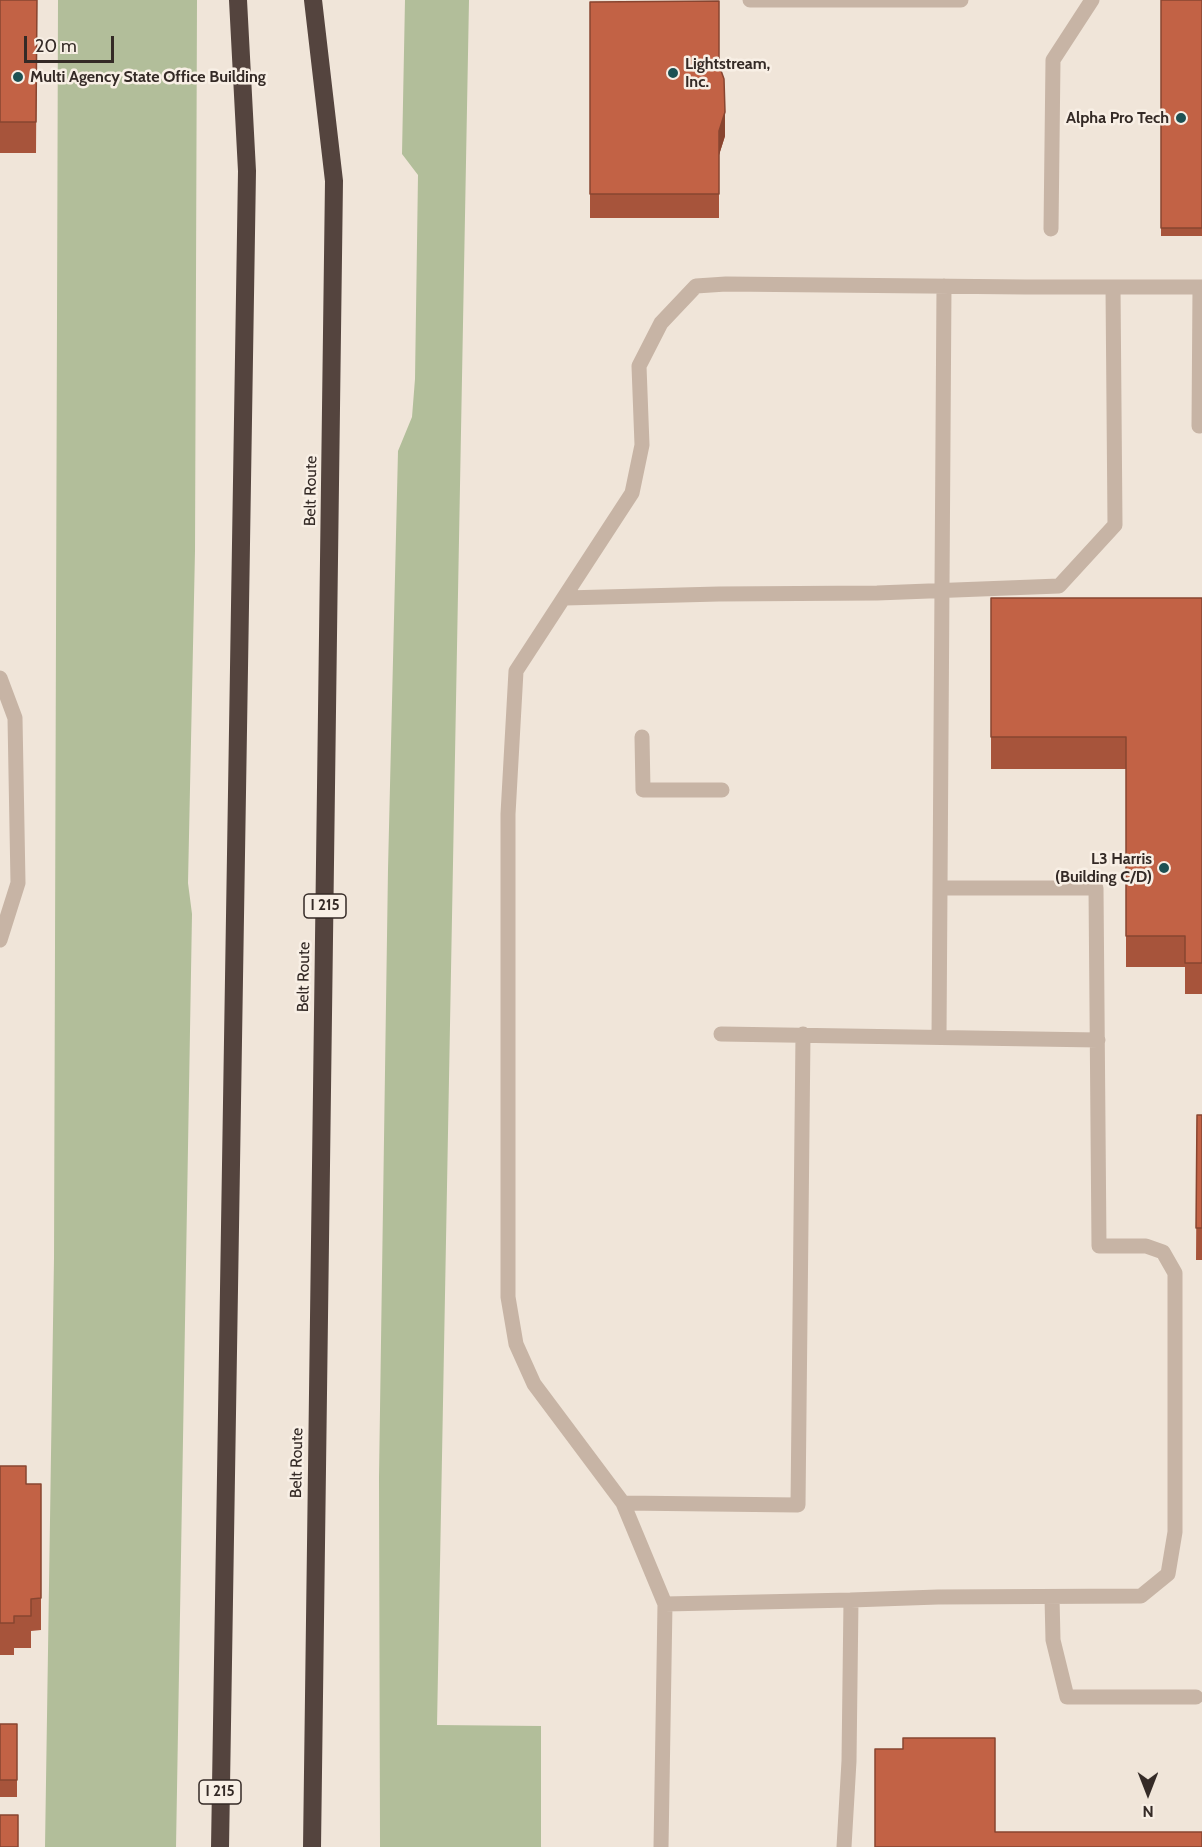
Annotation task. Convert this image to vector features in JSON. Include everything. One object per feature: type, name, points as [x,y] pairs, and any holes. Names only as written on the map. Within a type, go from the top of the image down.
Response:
[{"type":"highway","name":"I 215","points":[[220,1847],[247,171],[238,0]]},
{"type":"highway","name":"Belt Route","points":[[313,0],[334,181],[313,1847]]},
{"type":"highway","points":[[210,1847],[220,1738]]},
{"type":"lane","points":[[750,0],[961,0]]},
{"type":"lane","points":[[1050,229],[1053,60],[1092,0]]},
{"type":"lane","points":[[661,1847],[665,1604],[623,1503],[534,1384],[516,1344],[508,1297],[508,814],[516,671],[632,494],[642,445],[639,366],[661,323],[696,286],[726,284],[1201,287],[1201,379],[1198,426]]},
{"type":"lane","points":[[939,1037],[944,286]]},
{"type":"lane","points":[[565,598],[1059,586],[1115,525],[1113,287]]},
{"type":"lane","points":[[0,678],[15,718],[18,883],[0,940]]},
{"type":"lane","points":[[642,737],[643,790],[722,790]]},
{"type":"lane","points":[[665,1604],[926,1597],[1141,1596],[1168,1574],[1175,1532],[1175,1273],[1163,1252],[1146,1246],[1099,1246],[1096,888],[940,888]]},
{"type":"lane","points":[[721,1034],[1098,1040]]},
{"type":"lane","points":[[623,1503],[798,1505],[803,1034]]},
{"type":"lane","points":[[1052,1597],[1053,1640],[1067,1697],[1196,1697]]},
{"type":"lane","points":[[844,1847],[849,1761],[851,1600]]},
{"type":"green space","points":[[58,0],[197,0],[195,551],[188,883],[192,914],[176,1847],[45,1847],[54,1258]]},
{"type":"green space","points":[[405,0],[469,0],[437,1725],[541,1726],[541,1847],[380,1847],[379,1477],[388,869],[398,451],[412,417],[415,379],[418,175],[402,154]]},
{"type":"building","name":"Multi Agency State Office Building","points":[[0,0],[37,0],[36,122],[0,122]]},
{"type":"building","name":"Alpha Pro Tech","points":[[1161,0],[1202,0],[1202,228],[1161,228]]},
{"type":"building","points":[[719,1],[719,65],[724,79],[725,112],[719,131],[719,194],[590,194],[590,2]]},
{"type":"building","name":"L3 Harris (Building C/D)","points":[[991,598],[1202,598],[1202,963],[1185,963],[1185,936],[1126,936],[1126,737],[991,737]]},
{"type":"building","points":[[1197,1115],[1202,1115],[1202,1228],[1196,1228]]},
{"type":"building","points":[[0,1466],[26,1466],[26,1484],[41,1484],[41,1598],[31,1599],[31,1616],[14,1616],[14,1623],[0,1623]]},
{"type":"building","points":[[0,1724],[17,1724],[17,1780],[0,1780]]},
{"type":"building","points":[[903,1738],[995,1738],[995,1832],[1202,1832],[1202,1847],[875,1847],[875,1749],[903,1749]]},
{"type":"building","points":[[0,1815],[18,1815],[18,1847],[0,1847]]},
{"type":"place","name":"Lightstream, Inc.","points":[[673,73]]},
{"type":"place","name":"Multi Agency State Office Building","points":[[18,77]]},
{"type":"place","name":"Alpha Pro Tech","points":[[1181,118]]},
{"type":"place","name":"L3 Harris (Building C/D)","points":[[1164,868]]}]
